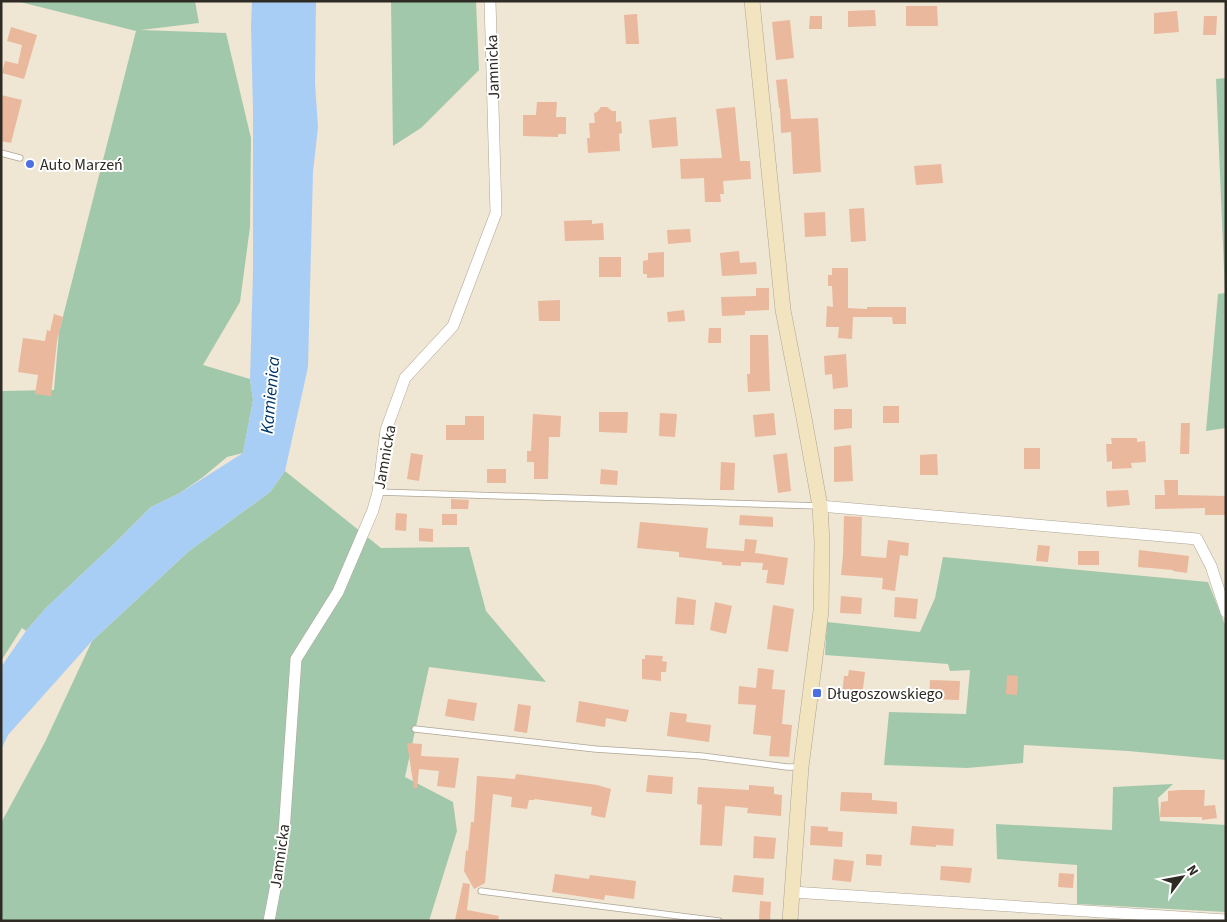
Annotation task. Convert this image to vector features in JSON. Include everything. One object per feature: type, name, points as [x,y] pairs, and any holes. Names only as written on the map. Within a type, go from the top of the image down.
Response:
[{"type":"street","name":"Jamnicka","points":[[269,921],[283,848],[296,659],[338,592],[373,510],[378,492],[386,430],[405,378],[453,326],[496,213],[490,1]]},
{"type":"street","points":[[752,1],[782,310],[820,506],[822,542],[821,611],[801,767],[790,921]]},
{"type":"street","points":[[820,506],[1197,539],[1211,566],[1226,612]]},
{"type":"street","points":[[792,892],[1226,920]]},
{"type":"lane","points":[[1,153],[20,158]]},
{"type":"lane","points":[[378,492],[820,506]]},
{"type":"lane","points":[[415,729],[595,749],[702,756],[787,767],[801,767]]},
{"type":"lane","points":[[481,891],[719,921]]},
{"type":"green space","points":[[16,1],[195,1],[199,23],[141,30],[226,33],[251,138],[250,227],[240,302],[203,365],[250,379],[253,400],[243,453],[227,457],[180,493],[151,507],[46,608],[26,631],[22,628],[1,661],[1,391],[54,390],[59,332],[136,31]]},
{"type":"green space","points":[[391,1],[476,1],[479,70],[421,128],[393,146]]},
{"type":"green space","points":[[1226,78],[1226,428],[1206,431],[1218,294],[1225,293],[1216,79]]},
{"type":"green space","points":[[285,471],[381,548],[469,547],[486,611],[546,682],[429,667],[405,777],[453,802],[457,831],[429,921],[1,921],[1,823],[45,742],[92,641],[189,551],[270,492]]},
{"type":"green space","points":[[943,557],[1208,582],[1226,627],[1226,760],[1128,751],[1024,745],[1023,763],[967,768],[884,765],[889,712],[966,714],[970,670],[950,671],[948,664],[825,655],[827,622],[920,632],[935,598]]},
{"type":"green space","points":[[1173,784],[1158,798],[1160,821],[1226,825],[1226,912],[1077,904],[1077,865],[997,859],[996,824],[1112,830],[1113,787]]},
{"type":"water","name":"Kamienica","points":[[252,1],[316,1],[315,83],[318,127],[313,172],[308,367],[285,471],[270,492],[189,551],[92,641],[8,735],[1,750],[1,667],[26,631],[46,608],[151,507],[180,493],[243,453],[253,400],[250,379],[253,272]]},
{"type":"building","points":[[906,6],[937,6],[938,26],[906,26]]},
{"type":"building","points":[[875,10],[876,26],[848,27],[848,11]]},
{"type":"building","points":[[1177,11],[1179,32],[1154,34],[1154,13]]},
{"type":"building","points":[[637,14],[639,44],[626,44],[624,15]]},
{"type":"building","points":[[810,16],[822,16],[822,29],[809,29]]},
{"type":"building","points":[[1204,16],[1217,16],[1216,35],[1203,35]]},
{"type":"building","points":[[790,20],[794,58],[776,60],[772,22]]},
{"type":"building","points":[[11,27],[37,35],[24,79],[2,73],[5,61],[18,64],[22,45],[7,41]]},
{"type":"building","points":[[787,79],[791,119],[818,118],[821,172],[793,174],[791,132],[781,133],[776,80]]},
{"type":"building","points":[[1,95],[22,100],[11,143],[1,141]]},
{"type":"building","points":[[537,102],[557,102],[556,117],[566,117],[566,134],[558,134],[558,137],[523,136],[523,115],[536,115]]},
{"type":"building","points":[[601,107],[607,107],[612,111],[616,111],[616,122],[621,121],[622,133],[619,134],[620,151],[588,153],[589,123],[595,123],[594,113]]},
{"type":"building","points":[[735,107],[740,161],[750,161],[751,179],[723,181],[724,194],[720,194],[721,202],[705,202],[704,178],[681,179],[680,159],[722,158],[716,109]]},
{"type":"building","points":[[676,117],[678,146],[652,148],[649,120]]},
{"type":"building","points":[[941,164],[943,183],[916,185],[914,166]]},
{"type":"building","points":[[864,208],[866,241],[851,242],[849,209]]},
{"type":"building","points":[[825,212],[826,236],[805,237],[804,213]]},
{"type":"building","points":[[592,220],[592,224],[603,223],[604,240],[565,241],[564,221]]},
{"type":"building","points":[[690,229],[691,242],[668,244],[667,230]]},
{"type":"building","points":[[739,251],[740,263],[756,262],[757,274],[722,276],[720,253]]},
{"type":"building","points":[[664,252],[664,277],[647,278],[647,274],[643,274],[643,261],[648,260],[648,253]]},
{"type":"building","points":[[599,257],[621,257],[621,277],[599,277]]},
{"type":"building","points":[[832,268],[848,268],[848,308],[906,307],[906,324],[893,324],[892,317],[853,317],[852,339],[838,338],[839,327],[826,327],[827,306],[833,307],[832,286],[828,286],[828,275],[832,275]]},
{"type":"building","points":[[756,288],[769,288],[769,310],[745,311],[745,315],[722,316],[721,297],[756,296]]},
{"type":"building","points":[[560,300],[560,321],[539,321],[538,301]]},
{"type":"building","points":[[684,310],[685,321],[668,322],[667,312]]},
{"type":"building","points":[[54,314],[63,317],[57,341],[51,396],[35,394],[38,375],[18,372],[23,338],[45,341],[47,330],[50,331]]},
{"type":"building","points":[[709,328],[721,328],[721,343],[708,343]]},
{"type":"building","points":[[750,335],[768,335],[770,391],[748,392],[747,374],[750,374]]},
{"type":"building","points":[[846,354],[848,387],[833,389],[832,374],[825,375],[824,356]]},
{"type":"building","points":[[883,406],[899,406],[899,423],[883,423]]},
{"type":"building","points":[[834,409],[852,409],[852,428],[834,430]]},
{"type":"building","points":[[599,412],[628,412],[627,433],[599,432]]},
{"type":"building","points":[[660,413],[677,414],[675,437],[659,436]]},
{"type":"building","points":[[774,413],[776,435],[755,437],[753,415]]},
{"type":"building","points":[[533,414],[561,416],[560,437],[549,437],[548,479],[534,479],[534,462],[527,462],[527,451],[531,451]]},
{"type":"building","points":[[465,416],[484,416],[484,440],[446,440],[446,425],[465,425]]},
{"type":"building","points":[[1181,423],[1190,423],[1189,454],[1180,454]]},
{"type":"building","points":[[1111,438],[1137,438],[1137,442],[1145,441],[1146,462],[1131,463],[1132,468],[1112,469],[1112,461],[1107,462],[1106,444],[1112,444]]},
{"type":"building","points":[[851,445],[853,481],[834,482],[834,447]]},
{"type":"building","points":[[1024,448],[1040,448],[1040,469],[1024,469]]},
{"type":"building","points":[[411,453],[423,455],[419,481],[407,479]]},
{"type":"building","points":[[787,453],[791,491],[778,493],[773,455]]},
{"type":"building","points":[[937,454],[938,475],[920,475],[920,455]]},
{"type":"building","points":[[721,462],[735,463],[734,490],[720,490]]},
{"type":"building","points":[[487,469],[506,469],[506,483],[487,483]]},
{"type":"building","points":[[601,469],[618,471],[617,485],[600,484]]},
{"type":"building","points":[[1164,480],[1178,480],[1178,495],[1226,496],[1226,515],[1205,515],[1205,508],[1155,509],[1155,495],[1165,495]]},
{"type":"building","points":[[1128,490],[1130,505],[1107,507],[1106,491]]},
{"type":"building","points":[[451,499],[469,500],[468,509],[451,509]]},
{"type":"building","points":[[396,513],[407,514],[406,531],[395,530]]},
{"type":"building","points":[[442,514],[457,514],[457,525],[442,525]]},
{"type":"building","points":[[740,515],[773,517],[773,527],[739,525]]},
{"type":"building","points":[[844,516],[862,517],[861,556],[886,558],[888,540],[909,543],[908,556],[900,555],[895,591],[882,589],[883,578],[841,575]]},
{"type":"building","points":[[640,522],[708,528],[706,548],[744,551],[745,539],[757,540],[755,553],[788,558],[784,585],[766,583],[768,570],[762,570],[763,563],[741,562],[741,566],[722,565],[722,562],[679,557],[679,552],[637,548]]},
{"type":"building","points":[[419,528],[433,529],[433,542],[419,541]]},
{"type":"building","points":[[1038,545],[1050,546],[1048,562],[1036,561]]},
{"type":"building","points":[[1139,550],[1189,556],[1187,573],[1138,567]]},
{"type":"building","points":[[1078,551],[1099,551],[1099,565],[1078,565]]},
{"type":"building","points":[[841,596],[862,598],[861,614],[840,613]]},
{"type":"building","points":[[677,597],[696,600],[694,625],[675,624]]},
{"type":"building","points":[[895,597],[918,599],[916,619],[894,617]]},
{"type":"building","points":[[715,602],[732,606],[726,634],[710,630]]},
{"type":"building","points":[[773,605],[794,609],[788,652],[767,649]]},
{"type":"building","points":[[645,655],[663,656],[662,661],[667,662],[666,672],[661,672],[661,681],[642,679],[642,659],[645,659]]},
{"type":"building","points":[[758,668],[774,670],[772,689],[785,690],[782,724],[792,725],[789,757],[769,756],[771,736],[753,734],[756,705],[738,704],[739,686],[756,688]]},
{"type":"building","points":[[849,670],[865,672],[862,697],[842,695],[844,676],[848,676]]},
{"type":"building","points":[[1007,675],[1018,676],[1017,695],[1006,694]]},
{"type":"building","points":[[930,680],[960,681],[959,700],[929,699]]},
{"type":"building","points":[[448,699],[477,703],[474,721],[445,716]]},
{"type":"building","points":[[579,701],[629,710],[626,722],[606,718],[605,727],[576,722]]},
{"type":"building","points":[[518,704],[531,706],[527,733],[514,731]]},
{"type":"building","points":[[670,712],[687,714],[686,722],[711,725],[709,742],[667,736]]},
{"type":"building","points":[[407,743],[422,744],[421,756],[459,758],[455,788],[437,786],[439,771],[419,769],[417,788],[414,788]]},
{"type":"building","points":[[516,774],[597,785],[611,789],[605,818],[591,815],[592,807],[535,799],[529,800],[527,809],[511,807],[512,797],[493,794],[485,883],[474,889],[464,871],[471,822],[474,822],[477,776],[515,779]]},
{"type":"building","points":[[648,775],[673,777],[672,794],[646,792]]},
{"type":"building","points":[[749,785],[774,787],[774,794],[782,795],[781,816],[747,813],[748,808],[725,806],[722,846],[700,845],[702,805],[697,804],[698,787],[749,790]]},
{"type":"building","points":[[1205,790],[1204,806],[1215,805],[1217,818],[1202,820],[1202,817],[1160,817],[1161,802],[1168,801],[1168,791]]},
{"type":"building","points":[[841,792],[872,793],[872,800],[897,802],[897,814],[840,811]]},
{"type":"building","points":[[811,826],[828,827],[828,831],[843,832],[842,847],[810,845]]},
{"type":"building","points":[[912,826],[954,829],[953,846],[910,845]]},
{"type":"building","points":[[754,836],[776,838],[774,859],[753,858]]},
{"type":"building","points":[[866,854],[882,855],[881,866],[866,865]]},
{"type":"building","points":[[834,859],[854,861],[851,882],[832,880]]},
{"type":"building","points":[[941,866],[972,868],[970,883],[940,880]]},
{"type":"building","points":[[1059,873],[1074,874],[1073,888],[1058,887]]},
{"type":"building","points":[[555,874],[589,879],[590,875],[636,881],[634,899],[605,895],[604,900],[552,892]]},
{"type":"building","points":[[734,875],[764,878],[763,895],[732,892]]},
{"type":"building","points":[[463,883],[470,884],[467,910],[499,916],[498,921],[455,920]]},
{"type":"building","points":[[760,901],[771,902],[770,921],[759,921]]},
{"type":"place","name":"Auto Marzeń","points":[[30,164]]},
{"type":"place","name":"Długoszowskiego","points":[[817,693]]}]
